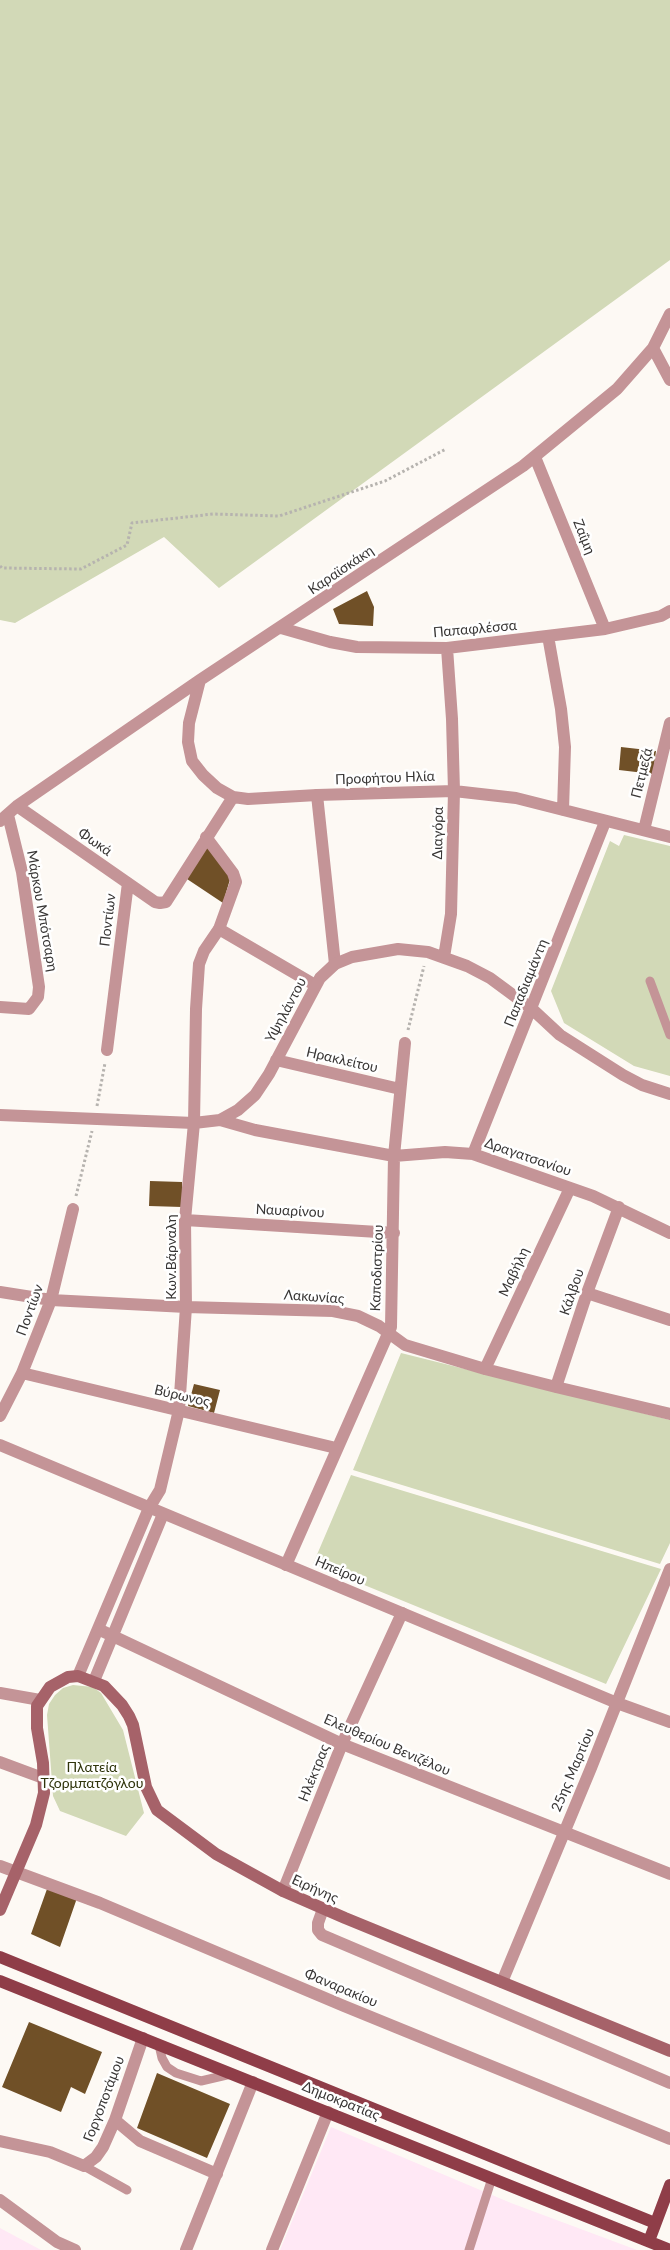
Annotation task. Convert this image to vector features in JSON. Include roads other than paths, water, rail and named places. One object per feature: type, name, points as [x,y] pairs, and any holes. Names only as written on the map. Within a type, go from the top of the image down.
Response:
[{"type":"main road","name":"Ειρήνης","points":[[78,1676],[94,1681],[112,1693],[129,1716],[133,1725],[146,1787],[157,1810],[216,1854],[283,1891],[323,1909],[670,2051]]},
{"type":"main road","points":[[0,1910],[17,1872],[41,1808],[44,1793],[44,1778],[36,1714],[40,1700],[50,1687],[58,1682],[78,1676]]},
{"type":"main road","name":"Δημοκρατίας","points":[[0,1958],[655,2223]]},
{"type":"main road","name":"Δημοκρατίας","points":[[0,1981],[492,2178],[647,2246],[670,2250]]},
{"type":"main road","points":[[647,2246],[670,2185]]},
{"type":"street","name":"Καραϊσκάκη","points":[[8,814],[200,680],[281,628],[535,457],[617,389],[653,348],[670,314]]},
{"type":"street","points":[[653,348],[670,380]]},
{"type":"street","name":"Ζαΐμη","points":[[535,457],[605,629]]},
{"type":"street","name":"Παπαφλέσσα","points":[[281,628],[330,642],[357,647],[447,648],[605,629],[661,616],[670,612]]},
{"type":"street","points":[[548,636],[561,709],[565,747],[563,810]]},
{"type":"street","name":"Διαγόρα","points":[[444,957],[450,914],[454,791],[452,719],[447,648]]},
{"type":"street","name":"Προφήτου Ηλία","points":[[200,680],[189,723],[188,742],[192,761],[217,788],[232,796],[248,799],[454,791],[516,798],[604,822],[670,837]]},
{"type":"street","name":"Πετμεζά","points":[[644,830],[670,723]]},
{"type":"street","points":[[317,795],[336,964]]},
{"type":"street","points":[[206,837],[232,796]]},
{"type":"street","name":"Φωκά","points":[[8,814],[128,883],[154,902],[166,902],[206,837]]},
{"type":"street","name":"Μάρκου Μπότσαρη","points":[[0,1007],[29,1008],[38,997],[39,987],[22,872],[8,814]]},
{"type":"street","name":"Παπαδιαμάντη","points":[[473,1154],[532,1009],[604,822]]},
{"type":"street","name":"Κων.Βάρναλη","points":[[78,1676],[149,1508],[160,1490],[179,1410],[186,1307],[185,1220],[194,1123],[196,1009],[199,964],[204,951],[219,929],[236,882],[233,873],[206,837]]},
{"type":"street","name":"Ποντίων","points":[[107,1050],[128,883]]},
{"type":"street","points":[[219,929],[315,985]]},
{"type":"street","name":"Υψηλάντου","points":[[0,1115],[194,1123],[220,1120],[238,1110],[255,1096],[320,978],[336,964],[352,957],[398,950],[428,952],[444,957],[490,978],[532,1009],[560,1035],[623,1075],[642,1085],[670,1094]]},
{"type":"street","name":"Καποδιστρίου","points":[[286,1565],[391,1327],[394,1156],[405,1043]]},
{"type":"street","name":"Ηρακλείτου","points":[[276,1060],[400,1089]]},
{"type":"street","name":"Δραγατσανίου","points":[[220,1120],[255,1130],[394,1156],[445,1152],[473,1154],[570,1188],[668,1227]]},
{"type":"street","name":"Μαβήλη","points":[[485,1369],[570,1188]]},
{"type":"street","name":"Κάλβου","points":[[556,1387],[587,1293],[619,1207]]},
{"type":"street","name":"Ποντίων","points":[[0,1416],[22,1373],[51,1300],[73,1209]]},
{"type":"street","name":"Ναυαρίνου","points":[[185,1220],[394,1233]]},
{"type":"street","name":"Λακωνίας","points":[[0,1292],[51,1300],[186,1307],[333,1311],[358,1316],[379,1326],[405,1344],[485,1369],[670,1414]]},
{"type":"street","points":[[587,1293],[670,1320]]},
{"type":"street","name":"Βύρωνος","points":[[22,1373],[336,1448]]},
{"type":"street","name":"Ηπείρου","points":[[0,1445],[617,1703],[670,1722]]},
{"type":"street","points":[[94,1681],[163,1514]]},
{"type":"street","name":"25ης Μαρτίου","points":[[502,1982],[670,1569]]},
{"type":"street","name":"Ηλέκτρας","points":[[283,1891],[342,1744],[402,1613]]},
{"type":"street","name":"Ελευθερίου Βενιζέλου","points":[[98,1629],[342,1744],[670,1874]]},
{"type":"street","points":[[0,1693],[40,1700]]},
{"type":"street","points":[[0,1762],[44,1778]]},
{"type":"street","name":"Φαναρακίου","points":[[0,1866],[108,1906],[344,2006],[670,2140]]},
{"type":"street","points":[[323,1909],[318,1923],[318,1930],[322,1935],[670,2083]]},
{"type":"street","name":"Γοργοποτάμου","points":[[84,2166],[96,2157],[104,2146],[144,2038]]},
{"type":"street","points":[[186,2250],[254,2082]]},
{"type":"street","points":[[272,2250],[328,2112]]},
{"type":"street","points":[[115,2120],[140,2141],[216,2174]]},
{"type":"street","points":[[0,2141],[29,2146],[84,2166]]},
{"type":"street","points":[[0,2200],[57,2242],[75,2250]]},
{"type":"lane","points":[[650,981],[670,1035]]},
{"type":"lane","points":[[159,2045],[162,2058],[167,2067],[176,2073],[201,2081],[232,2074]]},
{"type":"lane","points":[[84,2166],[127,2190]]},
{"type":"lane","points":[[469,2250],[492,2178]]},
{"type":"park label","name":"Πλατεία Τζορμπατζόγλου","points":[[92,1775]]}]
